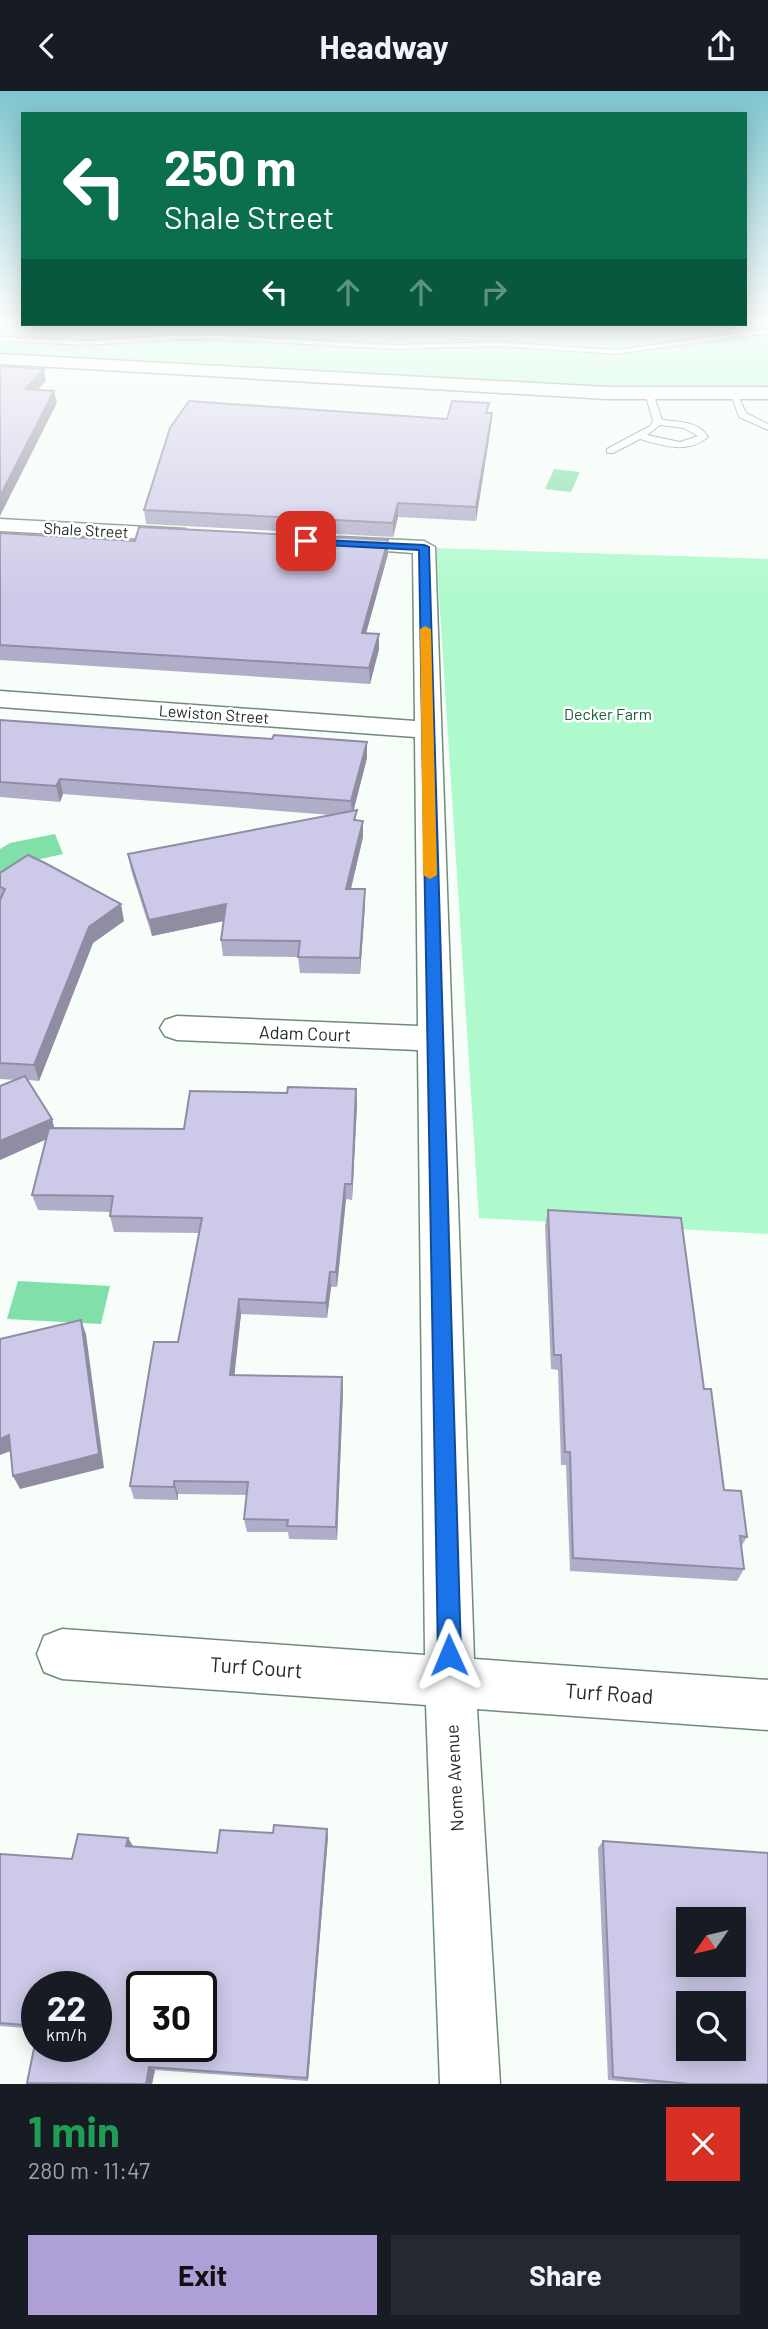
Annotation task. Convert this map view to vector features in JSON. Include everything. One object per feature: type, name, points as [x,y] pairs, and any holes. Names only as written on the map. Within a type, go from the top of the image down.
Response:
[{"type":"street","name":"Shale Street","points":[[0,525],[210,536]]},
{"type":"street","name":"Nome Avenue","points":[[319,542],[424,547],[433,1039],[450,1683],[470,2084]]},
{"type":"street","name":"Lewiston Street","points":[[0,699],[427,730]]},
{"type":"street","name":"Adam Court","points":[[177,1028],[433,1039]]},
{"type":"street","name":"Turf Court","points":[[62,1654],[450,1683]]},
{"type":"street","name":"Turf Road","points":[[450,1683],[768,1705]]},
{"type":"lane","points":[[655,415],[657,422]]},
{"type":"lane","points":[[742,415],[768,427]]},
{"type":"lane","points":[[610,451],[641,436],[657,422],[686,425],[700,431],[703,437],[697,442],[677,445],[641,436]]},
{"type":"green space","name":"Decker Farm","points":[[436,548],[768,559],[768,1234],[479,1218]]},
{"type":"shaded area","points":[[554,469],[580,472],[571,492],[545,489]]},
{"type":"shaded area","points":[[55,834],[63,854],[23,863],[0,878],[0,849],[10,843]]},
{"type":"shaded area","points":[[18,1281],[110,1286],[101,1324],[7,1319]]},
{"type":"building","points":[[0,415],[42,415],[0,496]]},
{"type":"building","points":[[179,415],[390,415],[447,419],[448,415],[492,415],[476,507],[398,503],[393,523],[144,510],[170,428]]},
{"type":"building","points":[[139,527],[388,540],[362,633],[379,634],[369,668],[0,645],[0,533],[135,541]]},
{"type":"building","points":[[0,720],[272,739],[274,735],[367,742],[351,801],[60,779],[56,786],[0,782]]},
{"type":"building","points":[[357,810],[354,820],[363,821],[346,889],[365,889],[360,958],[298,957],[300,941],[221,940],[226,904],[149,920],[128,854]]},
{"type":"building","points":[[28,855],[121,904],[89,927],[34,1065],[0,1063],[0,900],[5,889],[0,887],[0,873]]},
{"type":"building","points":[[25,1076],[52,1119],[0,1141],[0,1086]]},
{"type":"building","points":[[288,1087],[356,1089],[352,1184],[345,1184],[336,1272],[330,1272],[326,1303],[239,1299],[230,1375],[342,1377],[336,1527],[287,1526],[288,1520],[244,1519],[248,1482],[174,1481],[174,1487],[130,1486],[154,1342],[178,1342],[202,1218],[110,1216],[113,1196],[32,1195],[49,1128],[184,1129],[190,1091],[287,1093]]},
{"type":"building","points":[[548,1210],[681,1218],[704,1389],[711,1389],[724,1490],[741,1491],[747,1537],[740,1536],[744,1569],[573,1558],[570,1452],[565,1452],[561,1355],[554,1355]]},
{"type":"building","points":[[81,1320],[99,1454],[13,1476],[9,1435],[0,1439],[0,1339]]},
{"type":"building","points":[[274,1825],[327,1829],[307,2078],[149,2067],[146,2084],[27,2083],[31,2062],[112,2062],[112,1971],[21,1971],[21,2025],[0,2023],[0,1854],[72,1859],[78,1834],[128,1838],[126,1846],[217,1853],[220,1830],[273,1833]]},
{"type":"building","points":[[603,1841],[768,1853],[768,2084],[690,2084],[613,2077]]},
{"type":"slow traffic","points":[[425,629],[430,875]]},
{"type":"route","points":[[306,541],[424,547],[433,1039],[449,1655]]}]
